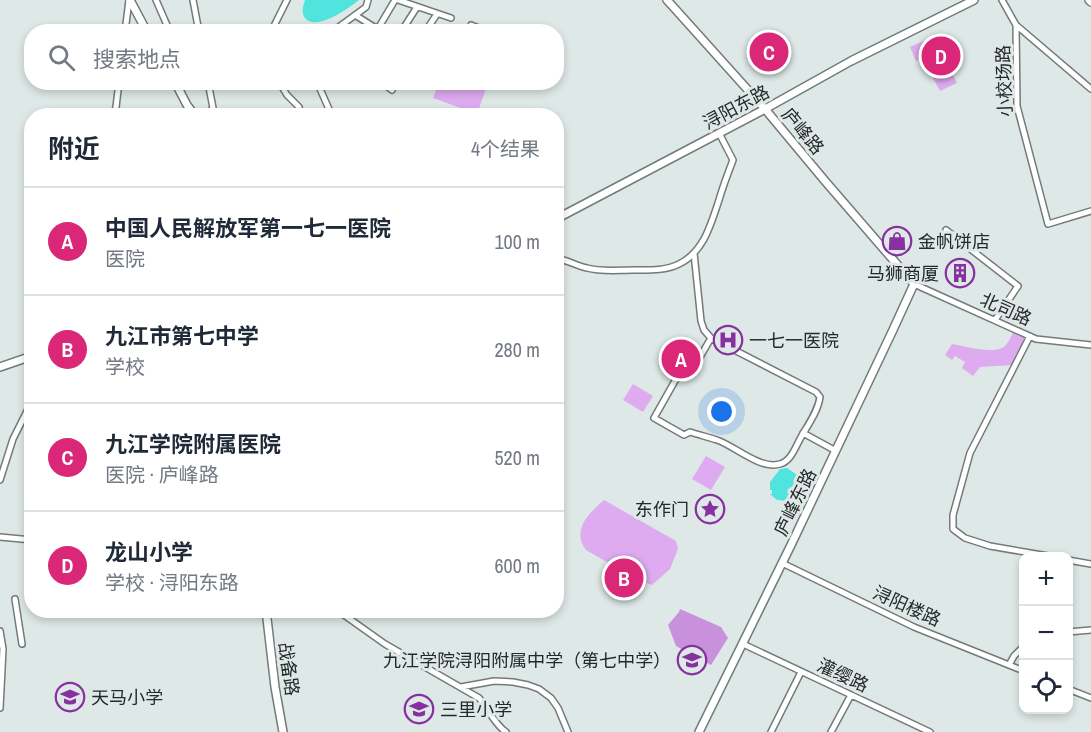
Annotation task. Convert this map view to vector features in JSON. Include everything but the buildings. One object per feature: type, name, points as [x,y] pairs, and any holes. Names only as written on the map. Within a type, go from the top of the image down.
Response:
[{"type":"main road","points":[[129,0],[142,24]]},
{"type":"main road","name":"庐峰路","points":[[667,0],[765,109],[914,284]]},
{"type":"main road","points":[[962,7],[974,0]]},
{"type":"main road","points":[[962,7],[979,0]]},
{"type":"main road","name":"浔阳东路","points":[[564,215],[851,61],[962,7]]},
{"type":"main road","points":[[179,90],[189,108]]},
{"type":"main road","name":"庐峰东路","points":[[699,732],[836,451],[914,284]]},
{"type":"main road","points":[[0,368],[24,359]]},
{"type":"main road","name":"战备路","points":[[267,618],[275,687],[284,732]]},
{"type":"street","points":[[126,24],[129,0]]},
{"type":"street","points":[[156,0],[166,24]]},
{"type":"street","points":[[193,0],[198,24]]},
{"type":"street","points":[[275,24],[287,0]]},
{"type":"street","points":[[343,24],[366,7],[368,0]]},
{"type":"street","points":[[382,24],[397,0],[451,18]]},
{"type":"street","points":[[1002,0],[1016,25],[1091,89]]},
{"type":"street","points":[[406,24],[417,7]]},
{"type":"street","points":[[430,24],[437,14]]},
{"type":"street","points":[[355,15],[368,24]]},
{"type":"street","name":"小校场路","points":[[1016,25],[1017,106],[1048,224],[1091,211]]},
{"type":"street","points":[[116,108],[118,90]]},
{"type":"street","points":[[210,90],[213,108]]},
{"type":"street","points":[[284,90],[299,107]]},
{"type":"street","points":[[321,90],[328,108]]},
{"type":"street","points":[[564,259],[587,268],[656,270],[679,264],[689,258],[699,248],[709,231],[733,160],[719,133]]},
{"type":"street","points":[[946,230],[1018,286],[995,320]]},
{"type":"street","points":[[694,253],[701,321],[704,330],[711,338],[816,392],[820,398],[790,457],[781,464],[764,464],[718,440],[690,432],[684,435],[654,418],[676,379],[685,375],[692,367],[711,338]]},
{"type":"street","name":"北司路","points":[[914,284],[1036,339],[1091,345]]},
{"type":"street","points":[[1025,552],[990,546],[965,538],[953,529],[953,515],[970,453],[1030,336]]},
{"type":"street","points":[[0,480],[13,439],[24,417]]},
{"type":"street","points":[[803,433],[836,451]]},
{"type":"street","points":[[0,537],[24,539]]},
{"type":"street","points":[[1073,561],[1091,564]]},
{"type":"street","name":"浔阳楼路","points":[[782,562],[914,627],[1019,669]]},
{"type":"street","points":[[15,599],[22,645]]},
{"type":"street","points":[[348,618],[385,644],[479,698],[487,706],[501,729],[506,732]]},
{"type":"street","points":[[1073,632],[1091,630]]},
{"type":"street","points":[[0,631],[3,649],[0,708]]},
{"type":"street","name":"灌缨路","points":[[743,644],[930,732]]},
{"type":"street","points":[[1009,665],[1019,650]]},
{"type":"street","points":[[771,732],[801,672]]},
{"type":"street","points":[[461,687],[494,681],[513,682],[539,689],[551,698],[568,732]]},
{"type":"street","points":[[1073,691],[1091,698]]},
{"type":"street","points":[[831,732],[850,695]]},
{"type":"shaded area","points":[[937,35],[944,48],[916,61],[910,47]]},
{"type":"shaded area","points":[[950,69],[957,83],[940,91],[933,78]]},
{"type":"shaded area","points":[[436,90],[486,90],[479,108],[460,108],[433,98]]},
{"type":"shaded area","points":[[1013,333],[1025,338],[1013,365],[980,367],[973,376],[962,368],[965,362],[955,356],[952,360],[945,355],[952,344],[980,349],[1001,349]]},
{"type":"shaded area","points":[[633,384],[653,396],[643,412],[623,400]]},
{"type":"shaded area","points":[[706,456],[725,467],[711,490],[692,479]]},
{"type":"shaded area","points":[[604,500],[676,541],[678,549],[670,569],[652,585],[636,579],[586,550],[582,543],[580,536],[584,522]]},
{"type":"shaded area","points":[[680,609],[721,627],[728,638],[711,665],[676,646],[668,625]]},
{"type":"water","points":[[305,0],[359,0],[324,21],[310,22],[304,16]]},
{"type":"water","points":[[787,468],[800,477],[801,481],[788,501],[777,500],[770,494],[772,490],[770,490],[770,482],[780,469]]},
{"type":"place","name":"九江学院附属医院","points":[[769,52]]},
{"type":"place","name":"龙山小学","points":[[941,56]]},
{"type":"place","name":"金帆饼店","points":[[897,241]]},
{"type":"place","name":"马狮商厦","points":[[960,273]]},
{"type":"place","name":"一七一医院","points":[[728,340]]},
{"type":"place","name":"中国人民解放军第一七一医院","points":[[681,359]]},
{"type":"place","name":"东作门","points":[[710,509]]},
{"type":"place","name":"九江市第七中学","points":[[624,578]]},
{"type":"place","name":"九江学院浔阳附属中学（第七中学）","points":[[692,660]]},
{"type":"place","name":"天马小学","points":[[70,697]]},
{"type":"place","name":"三里小学","points":[[419,709]]}]
